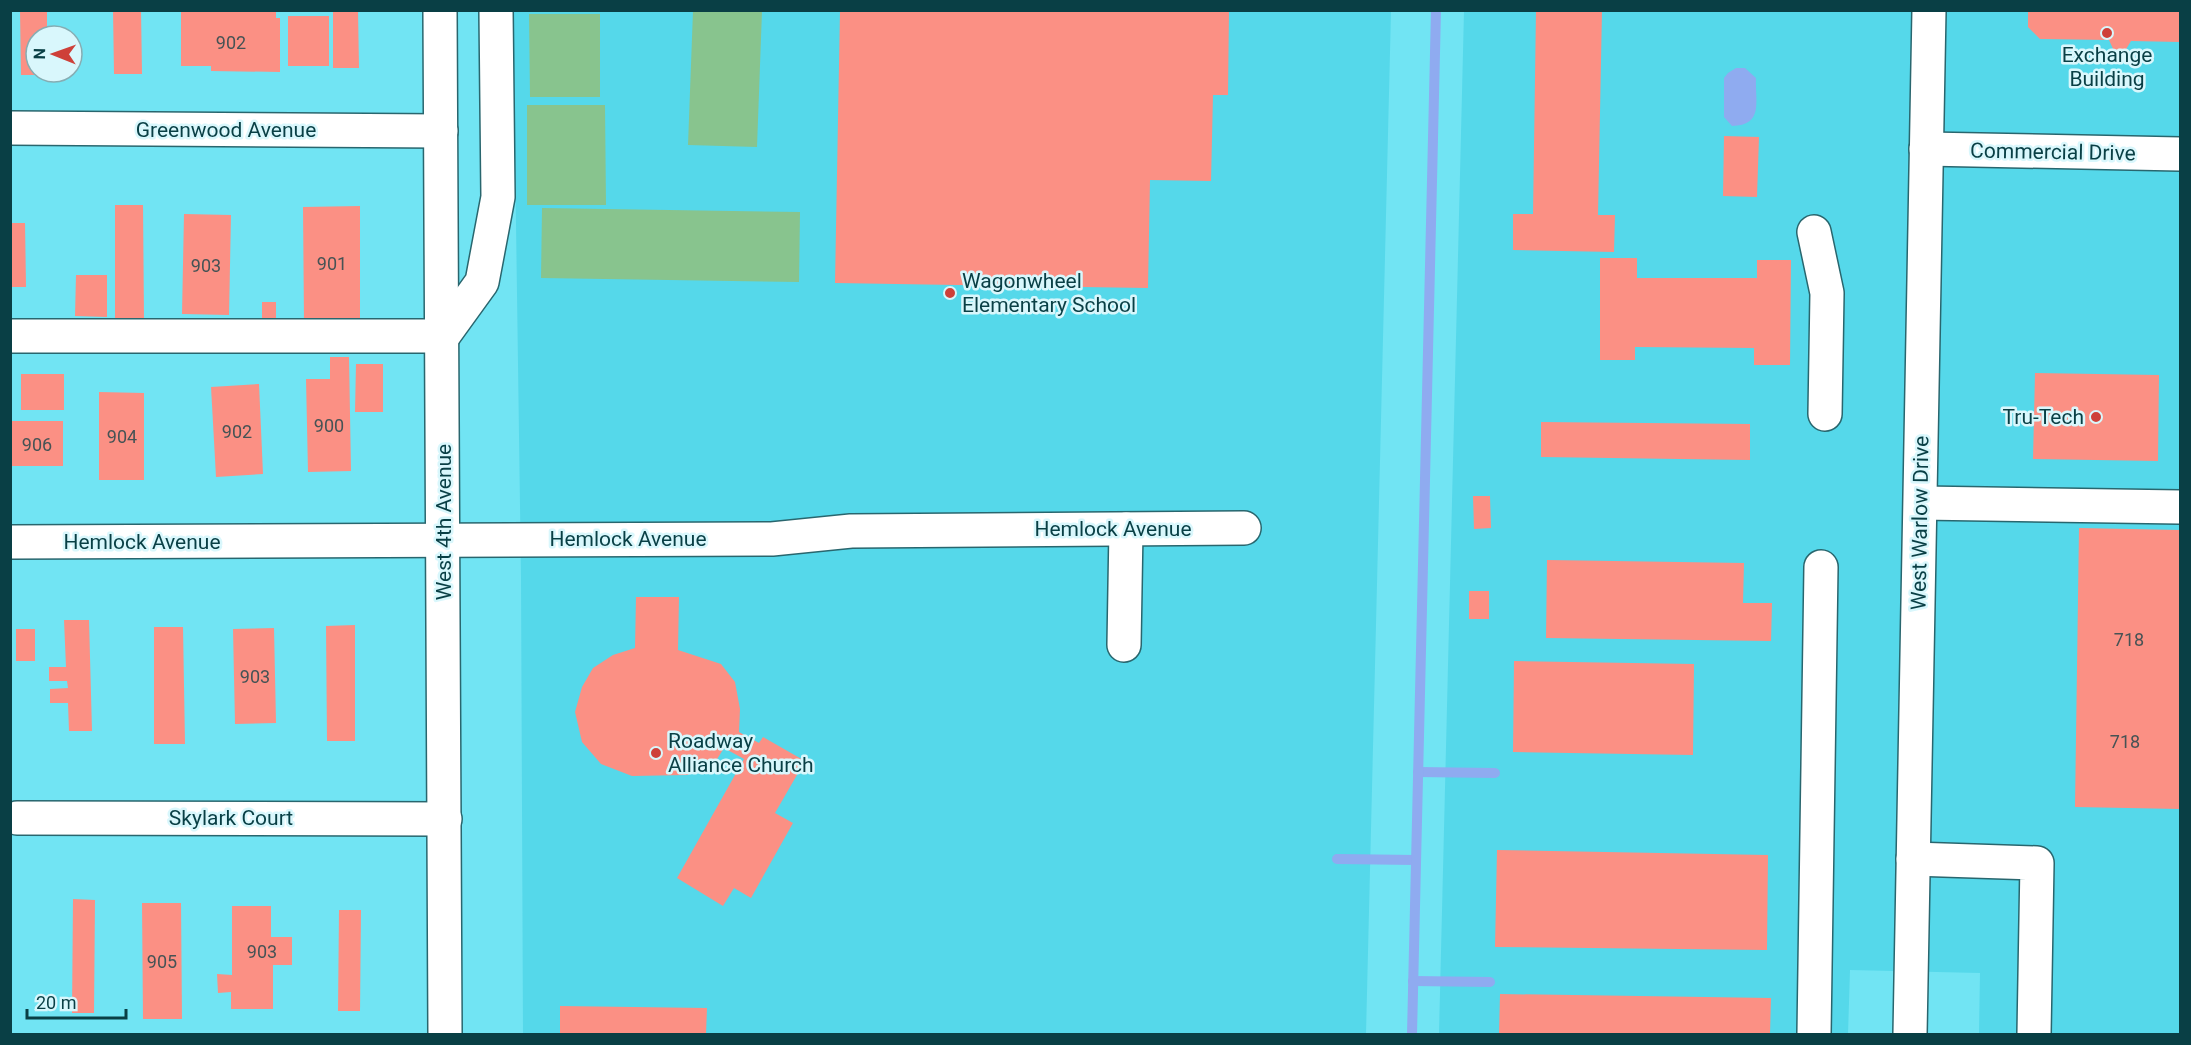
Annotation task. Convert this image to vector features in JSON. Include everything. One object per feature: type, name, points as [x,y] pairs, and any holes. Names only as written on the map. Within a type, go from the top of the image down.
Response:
[{"type":"street","name":"West 4th Avenue","points":[[440,10],[445,1035]]},
{"type":"street","points":[[10,336],[443,336],[482,282],[498,197],[496,10]]},
{"type":"street","name":"West Warlow Drive","points":[[1910,1035],[1929,10]]},
{"type":"street","name":"Greenwood Avenue","points":[[10,128],[441,131]]},
{"type":"street","name":"Commercial Drive","points":[[1926,149],[2181,154]]},
{"type":"street","points":[[1814,232],[1827,293],[1826,414]]},
{"type":"street","points":[[1921,503],[2181,507]]},
{"type":"street","name":"Hemlock Avenue","points":[[10,542],[772,539],[851,531],[1244,528]]},
{"type":"street","points":[[1124,645],[1126,529]]},
{"type":"street","points":[[1814,1035],[1821,567]]},
{"type":"street","name":"Skylark Court","points":[[17,818],[445,819]]},
{"type":"street","points":[[1913,859],[2037,863],[2034,1035]]},
{"type":"shaded area","name":"Wagonwheel Elementary School","points":[[513,11],[1391,11],[1366,1034],[523,1034],[521,576]]},
{"type":"shaded area","points":[[1464,11],[2180,11],[2180,1034],[1979,1034],[1980,973],[1850,970],[1848,1034],[1439,1034]]},
{"type":"shaded area","points":[[1736,68],[1745,68],[1756,78],[1756,111],[1749,121],[1742,125],[1732,126],[1724,117],[1724,78]]},
{"type":"green space","points":[[693,11],[762,11],[757,147],[688,145]]},
{"type":"green space","points":[[529,14],[600,14],[600,97],[530,97]]},
{"type":"green space","points":[[527,105],[605,105],[606,205],[527,205]]},
{"type":"green space","points":[[542,208],[800,212],[799,282],[541,278]]},
{"type":"building","points":[[20,10],[47,10],[47,24],[24,24],[24,75],[21,75]]},
{"type":"building","points":[[113,10],[141,10],[142,74],[114,74]]},
{"type":"building","points":[[181,10],[276,10],[276,18],[280,18],[280,72],[211,71],[211,66],[181,66]]},
{"type":"building","points":[[333,10],[358,10],[359,68],[333,68]]},
{"type":"building","points":[[840,10],[1229,10],[1228,95],[1213,95],[1211,181],[1150,180],[1148,288],[835,283]]},
{"type":"building","points":[[1536,10],[1602,10],[1598,215],[1615,215],[1614,252],[1513,250],[1513,214],[1533,214]]},
{"type":"building","name":"Exchange Building","points":[[2028,10],[2180,10],[2180,42],[2131,41],[2125,51],[2114,51],[2109,40],[2040,39],[2028,27]]},
{"type":"building","points":[[288,16],[329,16],[329,66],[288,66]]},
{"type":"building","points":[[1724,136],[1759,137],[1757,197],[1723,196]]},
{"type":"building","points":[[115,205],[143,205],[144,319],[115,319]]},
{"type":"building","points":[[360,206],[360,320],[304,321],[303,207]]},
{"type":"building","points":[[184,214],[231,215],[229,315],[182,314]]},
{"type":"building","points":[[10,223],[25,223],[26,287],[10,287]]},
{"type":"building","points":[[1600,258],[1637,258],[1637,278],[1757,278],[1757,260],[1791,260],[1790,365],[1754,365],[1754,348],[1635,347],[1635,360],[1600,360]]},
{"type":"building","points":[[76,275],[107,275],[107,317],[75,316]]},
{"type":"building","points":[[262,302],[276,302],[276,323],[262,322]]},
{"type":"building","points":[[330,357],[349,357],[351,471],[308,472],[306,379],[330,379]]},
{"type":"building","points":[[356,364],[383,364],[383,412],[355,412]]},
{"type":"building","name":"Tru-Tech","points":[[2035,373],[2159,375],[2158,461],[2033,459]]},
{"type":"building","points":[[21,374],[64,374],[64,410],[21,410]]},
{"type":"building","points":[[259,384],[263,474],[216,477],[211,387]]},
{"type":"building","points":[[99,392],[144,393],[144,480],[99,480]]},
{"type":"building","points":[[10,421],[63,421],[63,466],[10,466]]},
{"type":"building","points":[[1541,422],[1750,424],[1750,460],[1541,457]]},
{"type":"building","points":[[1473,496],[1490,496],[1491,528],[1474,529]]},
{"type":"building","points":[[2079,528],[2180,530],[2180,809],[2075,807]]},
{"type":"building","points":[[1547,560],[1744,563],[1743,603],[1772,603],[1771,641],[1546,638]]},
{"type":"building","points":[[1469,591],[1489,591],[1489,619],[1469,619]]},
{"type":"building","name":"Roadway Alliance Church","points":[[636,597],[679,597],[678,650],[721,664],[735,682],[740,709],[739,732],[759,743],[763,737],[805,761],[775,813],[793,823],[751,898],[734,888],[723,906],[677,878],[744,759],[724,748],[714,764],[687,775],[632,776],[601,764],[582,742],[575,712],[582,687],[593,668],[613,655],[635,648]]},
{"type":"building","points":[[64,620],[89,620],[92,731],[69,731],[68,703],[50,703],[50,689],[68,688],[67,681],[49,681],[49,667],[66,667]]},
{"type":"building","points":[[355,625],[355,741],[327,741],[326,626]]},
{"type":"building","points":[[154,627],[183,627],[185,744],[154,744]]},
{"type":"building","points":[[274,628],[276,723],[235,724],[233,629]]},
{"type":"building","points":[[16,629],[35,629],[35,661],[16,661]]},
{"type":"building","points":[[1514,661],[1694,664],[1693,755],[1513,752]]},
{"type":"building","points":[[1497,850],[1768,855],[1767,950],[1495,947]]},
{"type":"building","points":[[73,899],[95,900],[94,1013],[72,1013]]},
{"type":"building","points":[[142,903],[181,903],[182,1019],[143,1019]]},
{"type":"building","points":[[232,906],[271,906],[271,937],[292,937],[292,965],[273,965],[273,1009],[231,1009],[231,992],[218,993],[217,974],[232,975]]},
{"type":"building","points":[[339,910],[361,910],[360,1011],[338,1011]]},
{"type":"building","points":[[1500,994],[1771,998],[1770,1034],[1499,1034]]},
{"type":"building","points":[[560,1006],[707,1008],[706,1034],[560,1034]]},
{"type":"waterway","points":[[1412,1034],[1436,10]]},
{"type":"waterway","points":[[1418,772],[1495,773]]},
{"type":"waterway","points":[[1337,859],[1416,860]]},
{"type":"waterway","points":[[1413,981],[1490,982]]},
{"type":"place","name":"Exchange Building","points":[[2107,33]]},
{"type":"place","name":"Wagonwheel Elementary School","points":[[950,293]]},
{"type":"place","name":"Tru-Tech","points":[[2096,417]]},
{"type":"place","name":"Roadway Alliance Church","points":[[656,753]]}]
